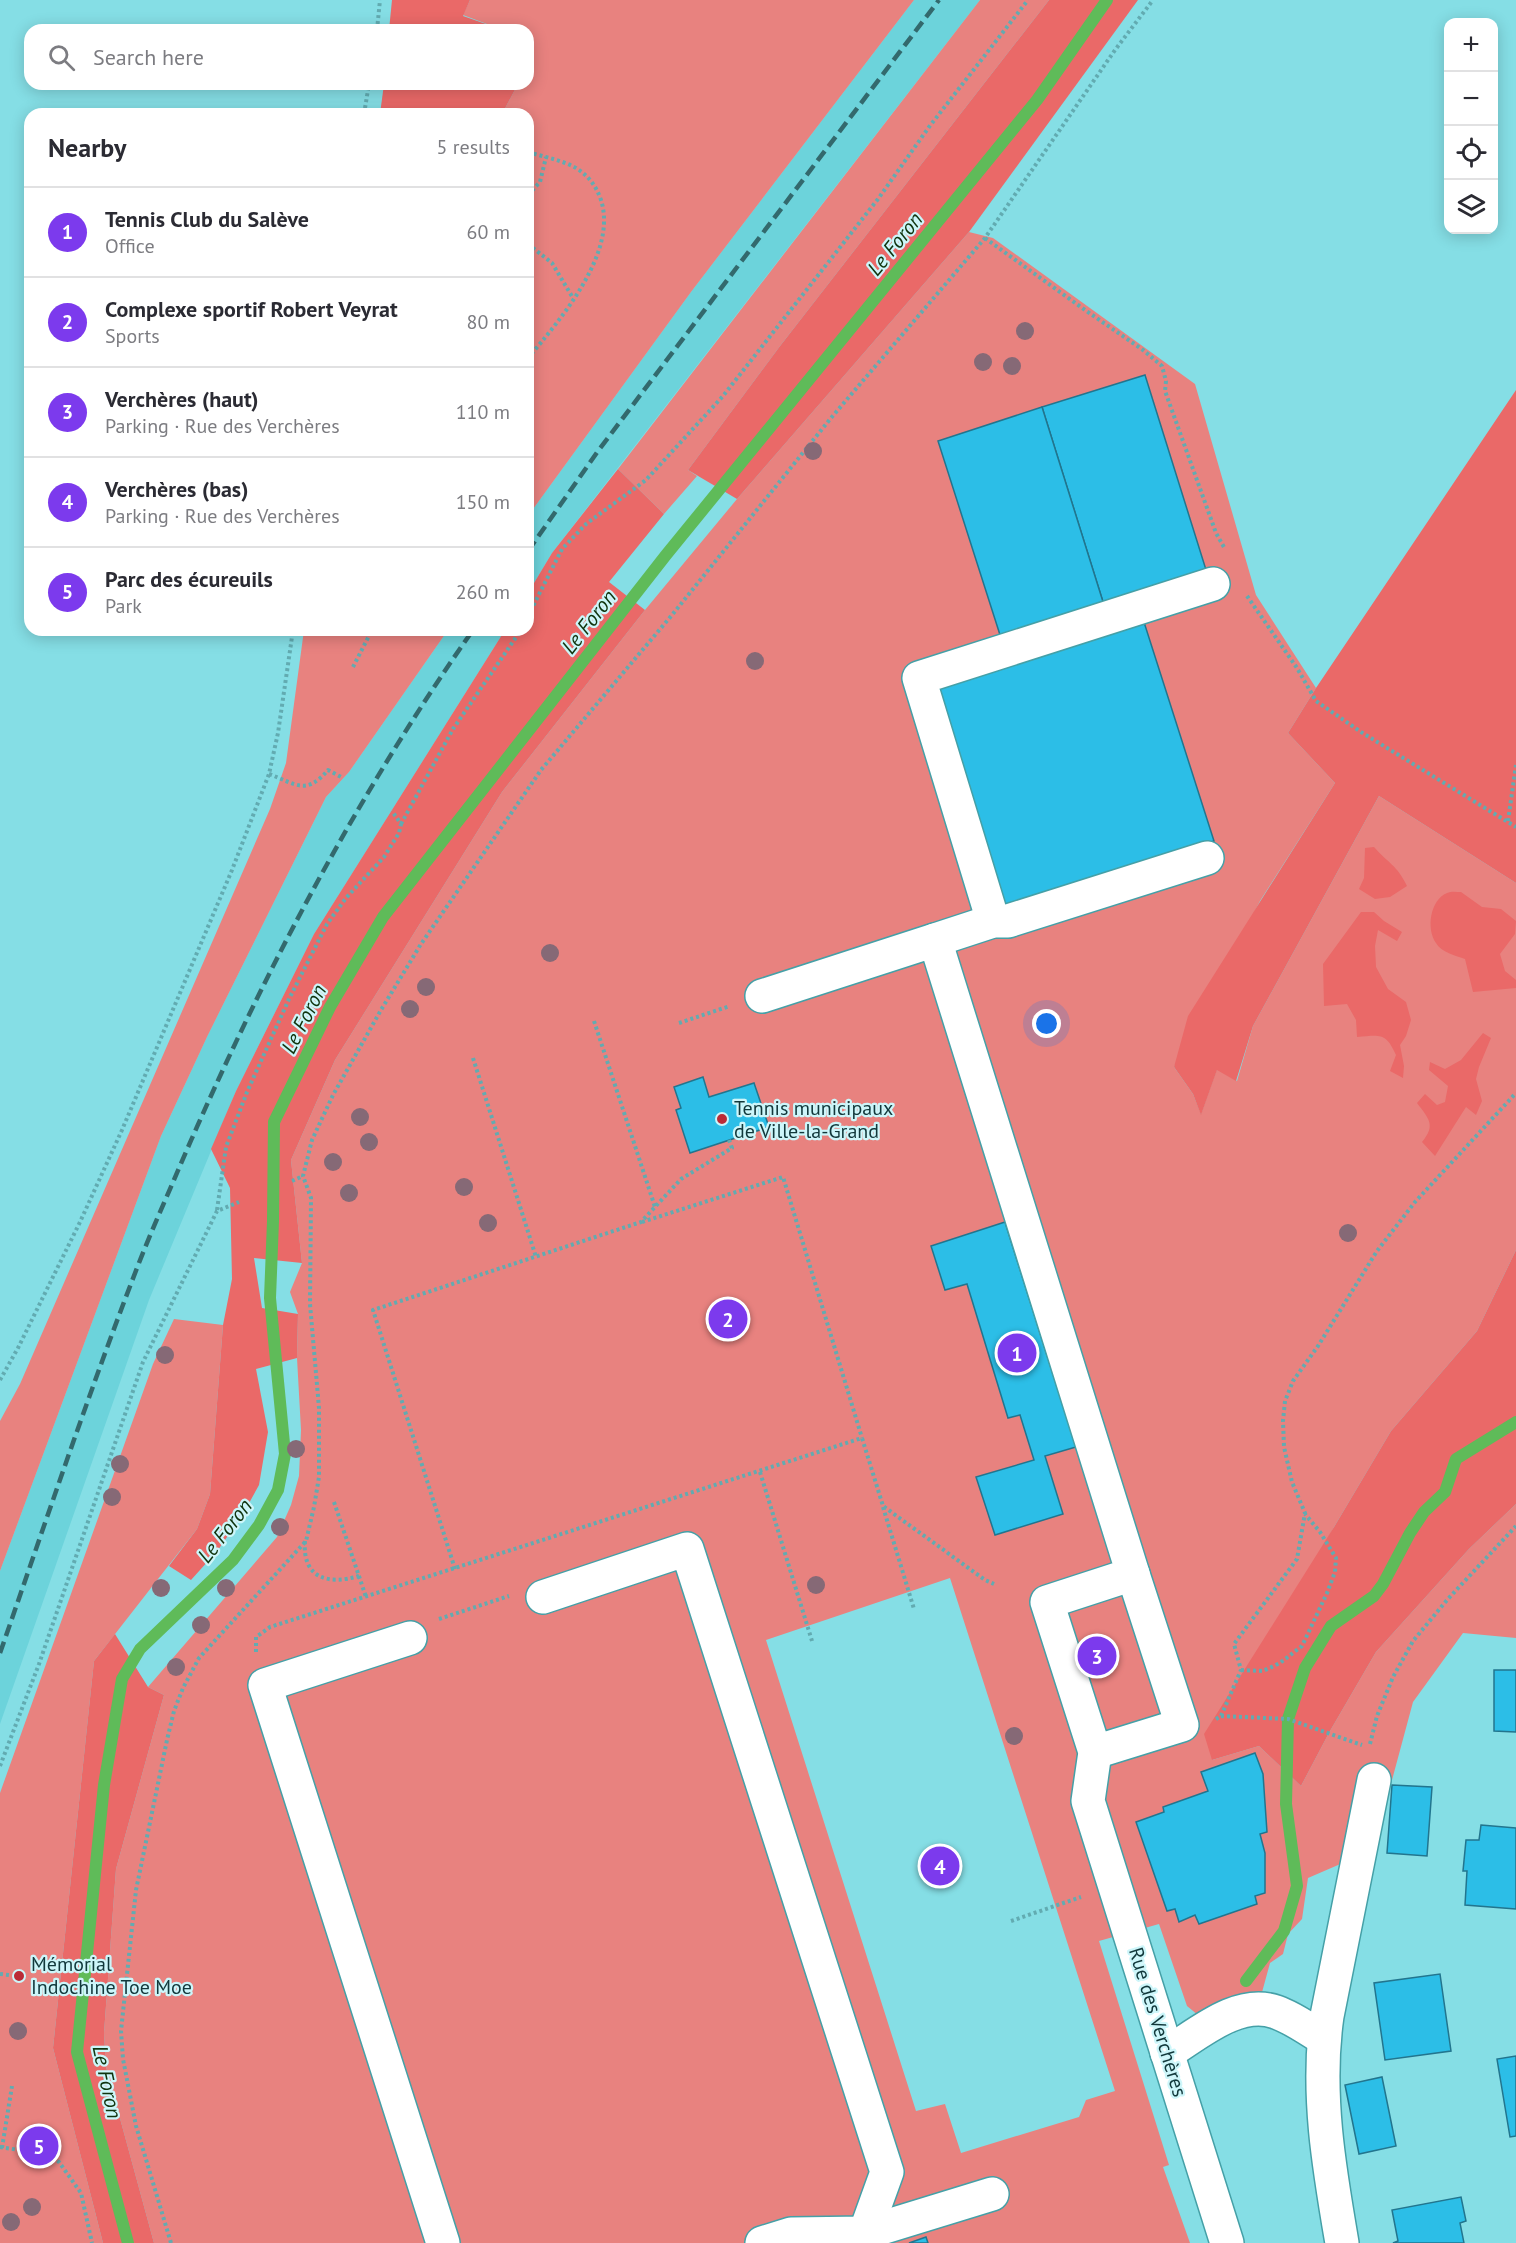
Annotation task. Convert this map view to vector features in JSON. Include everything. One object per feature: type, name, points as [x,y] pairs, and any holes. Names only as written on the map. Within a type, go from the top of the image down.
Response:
[{"type":"street","points":[[993,921],[919,678],[1213,584]]},
{"type":"street","points":[[762,996],[993,921],[1008,921],[1207,858]]},
{"type":"street","points":[[935,940],[1182,1725],[1095,1752],[1047,1602],[1133,1574]]},
{"type":"street","points":[[543,1597],[687,1549],[887,2172],[861,2238]]},
{"type":"street","points":[[410,1638],[265,1685],[443,2243]]},
{"type":"street","name":"Rue des Verchères","points":[[1095,1752],[1088,1801],[1227,2243]]},
{"type":"street","points":[[1342,2243],[1327,2157],[1322,2076],[1324,2039],[1374,1780]]},
{"type":"street","points":[[1167,2053],[1218,2022],[1242,2011],[1258,2009],[1274,2011],[1292,2019],[1324,2039]]},
{"type":"street","points":[[762,2243],[791,2234],[861,2238],[992,2194]]},
{"type":"path","points":[[378,24],[380,0]]},
{"type":"path","points":[[534,604],[562,549],[586,524],[646,480],[723,396],[878,199],[929,127],[1028,0]]},
{"type":"path","points":[[359,1576],[344,1581],[321,1578],[307,1562],[305,1550],[319,1477],[319,1435],[316,1362],[310,1304],[311,1197],[303,1176],[312,1140],[333,1095],[421,944],[541,770],[672,615],[831,418],[985,238],[1115,50],[1153,0]]},
{"type":"path","points":[[365,108],[368,90]]},
{"type":"path","points":[[534,154],[566,163],[593,182],[604,217],[602,243],[590,272],[550,332],[534,351]]},
{"type":"path","points":[[534,188],[540,182],[546,158]]},
{"type":"path","points":[[985,238],[1143,350],[1162,366],[1166,381],[1165,392]]},
{"type":"path","points":[[534,249],[552,263],[573,298]]},
{"type":"path","points":[[0,1380],[80,1222],[122,1130],[232,870],[269,774],[278,733],[292,636]]},
{"type":"path","points":[[352,667],[369,636]]},
{"type":"path","points":[[0,1766],[39,1664],[143,1362],[217,1210],[226,1147],[247,1092],[289,999],[327,924],[346,898],[384,857],[399,833],[401,824],[453,729],[517,636]]},
{"type":"path","points":[[1361,732],[1516,827]]},
{"type":"path","points":[[1508,821],[1516,765]]},
{"type":"path","points":[[269,774],[304,786],[316,783],[328,770],[343,778]]},
{"type":"path","points":[[392,811],[401,824]]},
{"type":"path","points":[[679,1023],[762,996]]},
{"type":"path","points":[[594,1021],[655,1208]]},
{"type":"path","points":[[472,1058],[536,1257]]},
{"type":"path","points":[[1241,1670],[1263,1671],[1280,1663],[1302,1646],[1335,1572],[1336,1558],[1305,1513],[1292,1482],[1284,1447],[1285,1401],[1293,1381],[1318,1346],[1377,1251],[1408,1210],[1516,1093]]},
{"type":"path","points":[[641,1222],[681,1179],[732,1148],[729,1140]]},
{"type":"path","points":[[292,1181],[303,1176]]},
{"type":"path","points":[[455,1569],[373,1310],[641,1222],[783,1178],[862,1438]]},
{"type":"path","points":[[217,1210],[239,1202]]},
{"type":"path","points":[[760,1472],[812,1641]]},
{"type":"path","points":[[334,1502],[366,1597]]},
{"type":"path","points":[[883,1506],[914,1609]]},
{"type":"path","points":[[1221,1716],[1241,1670],[1234,1644],[1298,1560],[1305,1513]]},
{"type":"path","points":[[1182,1725],[1200,1728],[1221,1716],[1288,1719],[1369,1748],[1377,1716],[1413,1641],[1447,1600],[1516,1526]]},
{"type":"path","points":[[171,2243],[136,2126],[123,2059],[123,2005],[136,1890],[167,1740],[174,1711],[183,1688],[199,1658],[306,1540]]},
{"type":"path","points":[[410,1638],[408,1629],[538,1586],[543,1597]]},
{"type":"path","points":[[1011,1921],[1086,1895]]},
{"type":"path","points":[[0,1974],[9,1975]]},
{"type":"path","points":[[12,2086],[1,2148],[50,2155],[59,2162],[81,2193],[92,2243]]},
{"type":"shaded area","points":[[392,0],[470,0],[463,16],[486,24],[390,24]]},
{"type":"shaded area","points":[[470,0],[914,0],[691,292],[534,508],[534,108],[505,108],[515,90],[534,90],[534,24],[487,24],[463,15]]},
{"type":"shaded area","points":[[914,0],[980,0],[552,553],[534,583],[534,508],[691,292]]},
{"type":"shaded area","points":[[980,0],[1049,0],[780,346],[688,470],[697,476],[664,514],[618,469]]},
{"type":"shaded area","points":[[1049,0],[1138,0],[969,232],[737,499],[688,470],[780,346]]},
{"type":"shaded area","points":[[383,90],[515,90],[505,108],[381,108]]},
{"type":"shaded area","points":[[969,232],[993,238],[1195,384],[1256,595],[1316,688],[1288,733],[1335,783],[1260,901],[1174,1067],[1193,1094],[1201,1114],[1217,1069],[1237,1081],[1253,1026],[1379,796],[1516,883],[1516,1250],[1477,1331],[1391,1431],[1334,1527],[1212,1760],[1259,1746],[1301,1786],[1376,1652],[1469,1549],[1516,1504],[1516,1638],[1463,1633],[1413,1702],[1392,1780],[1361,1775],[1345,1862],[1308,1878],[1302,1919],[1288,1934],[1283,1954],[1270,1963],[1261,1996],[1228,2000],[1198,2015],[1187,2006],[1159,1924],[1099,1941],[1169,2165],[1163,2167],[1190,2243],[154,2243],[106,2067],[104,2033],[116,1869],[164,1695],[148,1687],[277,1537],[291,1505],[299,1476],[301,1430],[297,1358],[298,1314],[290,1292],[302,1263],[291,1160],[335,1060],[502,792],[645,610],[737,499]],"holes":[[[950,1578],[1115,2091],[1086,2100],[1079,2117],[961,2153],[945,2104],[916,2111],[766,1640]]]},
{"type":"shaded area","points":[[1516,390],[1516,883],[1379,796],[1253,1026],[1236,1081],[1217,1070],[1201,1115],[1193,1094],[1174,1067],[1188,1016],[1335,783],[1288,733]]},
{"type":"shaded area","points":[[618,469],[664,514],[609,582],[645,610],[502,792],[335,1060],[291,1160],[302,1263],[254,1258],[262,1308],[298,1314],[297,1358],[256,1369],[268,1432],[259,1485],[243,1514],[218,1550],[191,1580],[169,1566],[197,1529],[210,1494],[223,1325],[232,1279],[230,1188],[211,1149],[236,1091],[314,934],[501,636],[534,636],[534,583],[552,553]]},
{"type":"shaded area","points":[[303,636],[444,636],[349,772],[326,797],[207,1037],[161,1136],[0,1571],[0,1421],[20,1384],[270,809],[286,763]]},
{"type":"shaded area","points":[[444,636],[501,636],[314,934],[236,1091],[149,1300],[0,1724],[0,1571],[161,1136],[207,1037],[326,797],[349,772]]},
{"type":"shaded area","points":[[1374,847],[1396,869],[1407,886],[1390,897],[1375,899],[1359,889],[1364,878],[1365,848]]},
{"type":"shaded area","points":[[1461,892],[1482,907],[1501,909],[1516,921],[1515,934],[1500,954],[1505,971],[1516,980],[1516,988],[1473,992],[1465,959],[1445,951],[1436,943],[1431,930],[1433,908],[1447,893]]},
{"type":"shaded area","points":[[1361,912],[1374,912],[1402,932],[1397,941],[1378,930],[1375,946],[1376,967],[1388,989],[1406,1002],[1411,1020],[1406,1036],[1400,1045],[1404,1066],[1403,1078],[1390,1071],[1396,1055],[1389,1042],[1377,1036],[1357,1037],[1356,1020],[1347,1004],[1324,1006],[1323,964]]},
{"type":"shaded area","points":[[1483,1033],[1491,1038],[1476,1079],[1482,1101],[1476,1115],[1466,1107],[1435,1156],[1422,1142],[1430,1126],[1425,1113],[1417,1103],[1425,1094],[1437,1105],[1445,1102],[1448,1086],[1429,1070],[1430,1062],[1445,1069],[1461,1060]]},
{"type":"shaded area","points":[[1516,1250],[1516,1504],[1469,1549],[1376,1652],[1301,1786],[1259,1746],[1212,1760],[1204,1734],[1334,1527],[1391,1431],[1477,1331]]},
{"type":"shaded area","points":[[174,1319],[223,1325],[210,1494],[197,1529],[94,1661],[53,2048],[103,2243],[0,2243],[0,1793],[153,1364]]},
{"type":"shaded area","points":[[115,1634],[148,1687],[164,1695],[116,1869],[104,2033],[106,2067],[154,2243],[103,2243],[53,2048],[94,1661]]},
{"type":"building","points":[[1145,375],[1207,573],[1104,605],[1042,407]]},
{"type":"building","points":[[1042,407],[1104,605],[1001,638],[938,441]]},
{"type":"building","points":[[1143,619],[1214,841],[1004,907],[934,686]]},
{"type":"building","name":"Tennis municipaux de Ville-la-Grand","points":[[703,1077],[709,1097],[754,1083],[769,1127],[690,1153],[676,1110],[681,1108],[674,1087]]},
{"type":"building","points":[[1005,1222],[1076,1447],[1045,1456],[1063,1514],[995,1535],[976,1477],[1034,1460],[1020,1415],[1008,1418],[967,1284],[945,1290],[931,1246]]},
{"type":"building","points":[[1494,1670],[1516,1670],[1516,1732],[1494,1731]]},
{"type":"building","points":[[1255,1753],[1263,1774],[1267,1832],[1260,1834],[1265,1853],[1265,1893],[1255,1896],[1257,1904],[1199,1924],[1195,1915],[1179,1922],[1175,1909],[1167,1911],[1136,1822],[1164,1812],[1163,1807],[1208,1791],[1201,1772]]},
{"type":"building","points":[[1392,1785],[1432,1787],[1427,1856],[1387,1853]]},
{"type":"building","points":[[1481,1825],[1516,1828],[1516,1909],[1465,1905],[1467,1871],[1463,1871],[1466,1840],[1479,1840]]},
{"type":"building","points":[[1440,1974],[1451,2051],[1385,2060],[1374,1983]]},
{"type":"building","points":[[1516,2056],[1516,2136],[1510,2137],[1497,2059]]},
{"type":"building","points":[[1382,2077],[1396,2146],[1359,2154],[1345,2085]]},
{"type":"building","points":[[1461,2197],[1466,2221],[1460,2223],[1464,2243],[1393,2243],[1398,2241],[1392,2210]]},
{"type":"building","points":[[926,2237],[928,2243],[909,2243]]},
{"type":"waterway","name":"Le Foron","points":[[128,2243],[77,2052],[104,1785],[122,1679],[140,1649],[233,1560],[259,1525],[278,1490],[285,1454],[270,1298],[274,1122],[330,1007],[383,917],[666,555],[1037,100],[1107,0]]},
{"type":"waterway","points":[[1246,1981],[1284,1931],[1297,1886],[1286,1804],[1288,1719],[1305,1668],[1331,1626],[1374,1596],[1383,1584],[1424,1512],[1445,1492],[1456,1459],[1516,1422]]},
{"type":"railway","points":[[534,542],[598,451],[939,0]]},
{"type":"railway","points":[[0,1653],[137,1268],[210,1098],[277,959],[349,824],[469,636]]},
{"type":"place","name":"Tennis municipaux de Ville-la-Grand","points":[[722,1119]]},
{"type":"place","name":"Complexe sportif Robert Veyrat","points":[[728,1319]]},
{"type":"place","name":"Tennis Club du Salève","points":[[1017,1353]]},
{"type":"place","name":"Verchères (haut)","points":[[1097,1656]]},
{"type":"place","name":"Verchères (bas)","points":[[940,1866]]},
{"type":"place","name":"Mémorial Indochine Toe Moe","points":[[19,1976]]},
{"type":"place","name":"Parc des écureuils","points":[[39,2146]]}]
